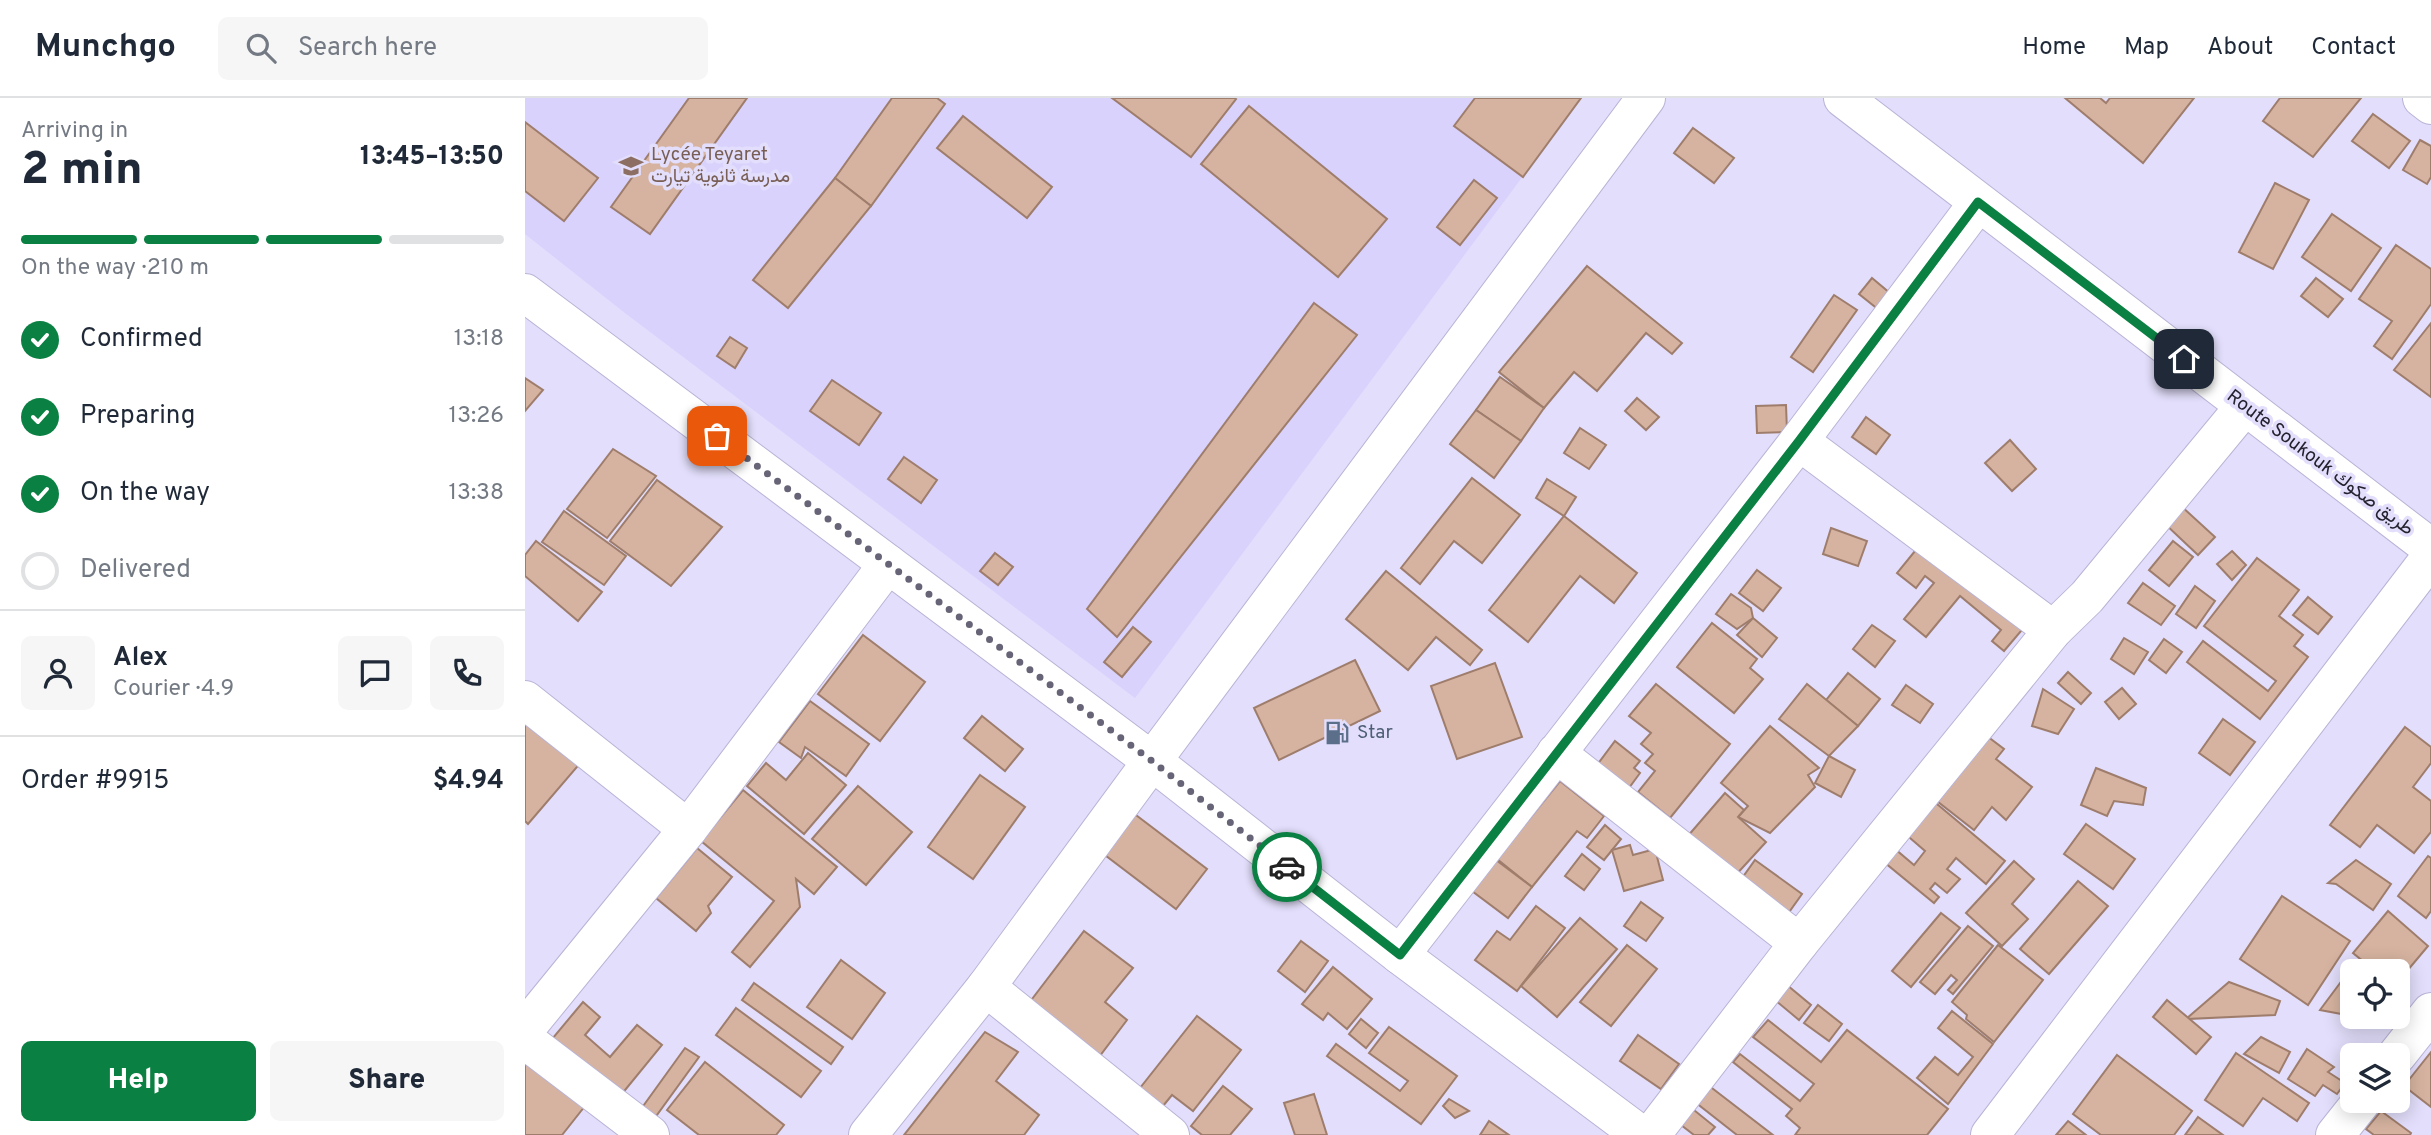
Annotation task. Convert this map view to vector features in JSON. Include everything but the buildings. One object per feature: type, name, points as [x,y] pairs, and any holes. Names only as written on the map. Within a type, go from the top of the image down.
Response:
[{"type":"street","points":[[868,1135],[986,987],[1646,98]]},
{"type":"street","name":"Route Soukouk طريق صكوك","points":[[1843,98],[2431,548]]},
{"type":"street","points":[[2422,98],[2431,105]]},
{"type":"street","points":[[1400,955],[1799,441],[1978,202]]},
{"type":"street","points":[[525,293],[1152,761],[1400,955],[1641,1135]]},
{"type":"street","points":[[1651,1135],[1799,943],[2053,629],[2087,597],[2245,406]]},
{"type":"street","points":[[1799,441],[2053,629]]},
{"type":"street","points":[[1990,1135],[2431,557]]},
{"type":"street","points":[[525,1029],[688,829],[888,564]]},
{"type":"street","points":[[525,700],[688,829]]},
{"type":"street","points":[[1556,753],[1799,943]]},
{"type":"street","points":[[986,987],[1170,1135]]},
{"type":"street","points":[[2406,1043],[2431,1012]]},
{"type":"street","points":[[525,1040],[650,1135]]},
{"type":"street","points":[[2335,1135],[2352,1113]]},
{"type":"shaded area","points":[[525,98],[1581,98],[1135,698],[625,313],[525,234]]},
{"type":"way so far","points":[[717,436],[1152,761],[1287,867]]},
{"type":"place","name":"Lycée Teyaret مدرسة ثانوية تيارت","points":[[631,166]]},
{"type":"place","name":"Star","points":[[1337,733]]},
{"type":"route","points":[[1287,867],[1400,955],[1799,441],[1978,202],[2184,359]]}]
